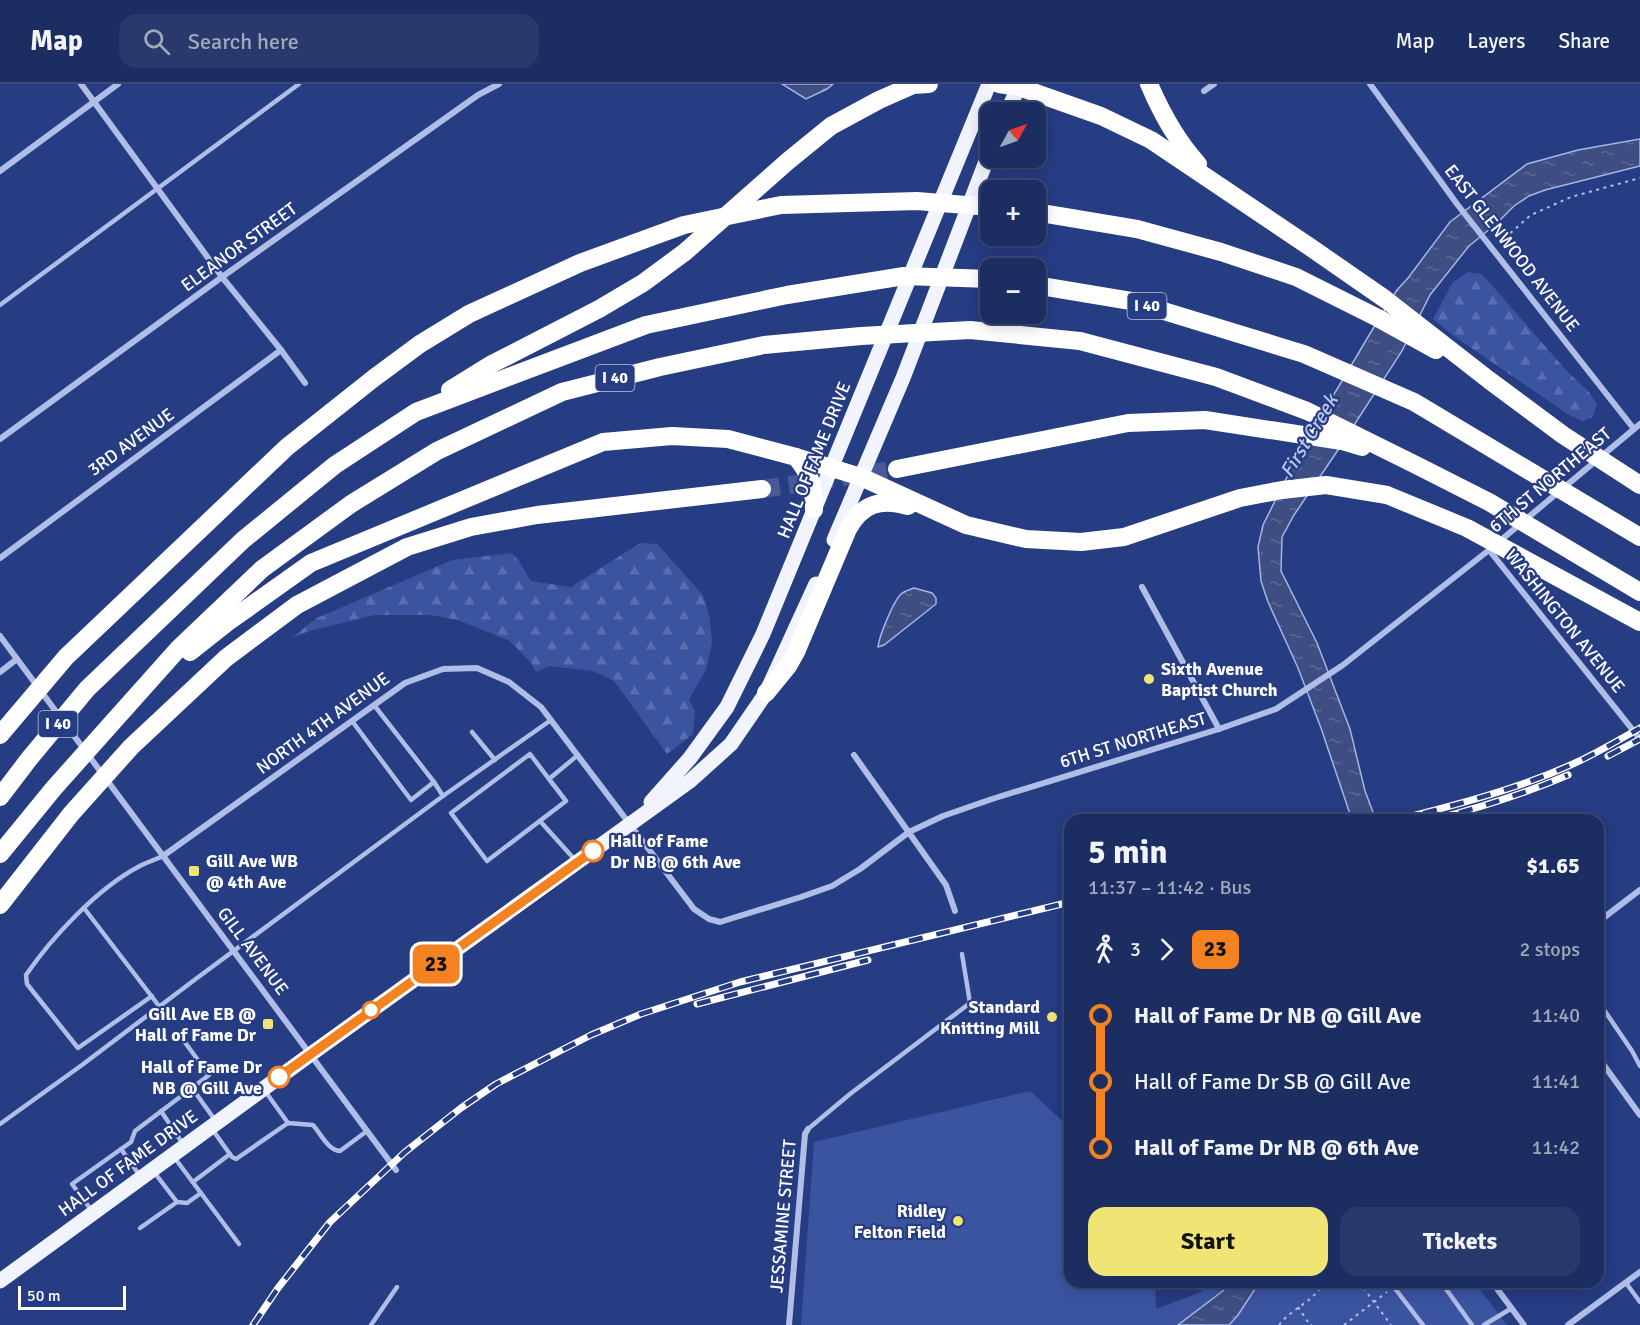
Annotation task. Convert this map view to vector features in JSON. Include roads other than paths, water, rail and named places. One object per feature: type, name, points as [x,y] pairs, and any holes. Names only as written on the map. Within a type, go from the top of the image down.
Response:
[{"type":"highway","points":[[416,412],[492,364],[643,283],[685,252],[788,161],[881,84]]},
{"type":"highway","points":[[831,126],[913,85],[929,84]]},
{"type":"highway","points":[[999,84],[1019,85],[1101,116],[1151,140],[1385,299],[1563,435],[1639,484]]},
{"type":"highway","points":[[1149,84],[1161,112],[1184,148],[1217,185]]},
{"type":"highway","points":[[1,734],[66,657],[287,447],[420,344],[469,314],[580,263],[684,225],[781,205],[917,201],[980,206]]},
{"type":"highway","points":[[1046,214],[1137,229],[1221,252],[1296,277],[1378,318],[1489,380]]},
{"type":"highway","name":"I 40","points":[[0,797],[28,759],[87,689],[243,540],[335,465],[416,412],[645,325],[787,295],[904,276],[980,279]]},
{"type":"highway","name":"I 40","points":[[1046,287],[1131,301],[1314,358],[1414,402],[1640,537]]},
{"type":"highway","name":"I 40","points":[[0,854],[54,788],[179,648],[262,569],[351,504],[437,451],[562,392],[660,367],[764,345],[861,336],[970,330],[1080,342],[1226,380],[1307,411],[1490,502],[1640,592]]},
{"type":"highway","points":[[897,469],[1128,423],[1204,420],[1342,441],[1416,465]]},
{"type":"highway","points":[[142,691],[228,622],[311,563],[603,442],[672,436],[728,439],[832,467],[861,477],[966,525],[1026,539],[1081,542],[1124,537],[1240,498],[1282,490],[1326,485],[1388,495],[1467,528],[1640,622]]},
{"type":"highway","points":[[796,457],[810,478],[814,490],[814,510]]},
{"type":"highway","points":[[0,905],[71,814],[131,747],[226,658],[297,604],[407,547],[471,527],[537,514],[762,489]]},
{"type":"highway","points":[[766,693],[788,666],[796,652],[848,529],[860,512],[887,501],[951,518]]},
{"type":"main road","name":"HALL OF FAME DRIVE","points":[[631,824],[690,758],[727,707],[763,634],[989,84]]},
{"type":"main road","points":[[1011,102],[1019,85]]},
{"type":"main road","name":"HALL OF FAME DRIVE","points":[[0,1281],[690,781],[731,744],[766,693],[818,579],[903,378],[983,168]]},
{"type":"street","points":[[81,84],[222,277],[281,350],[305,384]]},
{"type":"street","points":[[0,171],[118,84]]},
{"type":"street","name":"ELEANOR STREET","points":[[0,439],[222,277],[478,95],[499,84]]},
{"type":"street","points":[[1204,92],[1214,84]]},
{"type":"street","name":"EAST GLENWOOD AVENUE","points":[[1370,84],[1457,204],[1634,429]]},
{"type":"street","name":"3RD AVENUE","points":[[0,558],[281,350]]},
{"type":"street","name":"6TH ST NORTHEAST","points":[[709,919],[720,922],[832,886],[860,869],[909,832],[943,816],[1219,729],[1276,708],[1343,665],[1489,550],[1640,424]]},
{"type":"street","name":"WASHINGTON AVENUE","points":[[1489,550],[1640,740]]},
{"type":"street","points":[[1142,587],[1219,729]]},
{"type":"street","name":"GILL AVENUE","points":[[0,636],[396,1170]]},
{"type":"street","points":[[0,672],[17,659]]},
{"type":"street","name":"NORTH 4TH AVENUE","points":[[164,856],[405,683],[443,669],[477,668],[509,682],[541,707],[694,909],[709,919]]},
{"type":"street","points":[[854,755],[946,885],[955,911]]},
{"type":"street","points":[[1604,917],[1640,890]]},
{"type":"street","points":[[1604,1065],[1640,1115]]},
{"type":"street","name":"JESSAMINE STREET","points":[[789,1325],[803,1148],[808,1129]]},
{"type":"street","points":[[1568,1325],[1640,1272]]},
{"type":"street","points":[[1497,1288],[1524,1325]]},
{"type":"lane","points":[[0,306],[299,84]]},
{"type":"lane","points":[[374,705],[443,796]]},
{"type":"lane","points":[[0,1124],[443,796],[551,720]]},
{"type":"lane","points":[[352,722],[411,800],[434,782]]},
{"type":"lane","points":[[472,732],[495,760]]},
{"type":"lane","points":[[530,753],[549,779],[566,801],[487,861],[451,813],[530,753]]},
{"type":"lane","points":[[549,779],[578,755]]},
{"type":"lane","points":[[540,821],[577,863]]},
{"type":"lane","points":[[152,996],[78,1048],[27,984],[26,975],[34,962],[68,924],[94,899],[138,867],[164,856]]},
{"type":"lane","points":[[84,908],[159,1006]]},
{"type":"lane","name":"JESSAMINE STREET","points":[[808,1129],[969,1003],[962,954]]},
{"type":"lane","points":[[1604,1010],[1640,1066]]},
{"type":"lane","points":[[93,1213],[72,1184],[131,1142],[135,1131],[209,1075],[181,1037]]},
{"type":"lane","points":[[192,1088],[230,1154],[236,1159],[288,1123],[314,1125],[336,1152],[367,1131]]},
{"type":"lane","points":[[263,1089],[288,1123]]},
{"type":"lane","points":[[161,1111],[193,1182],[239,1244]]},
{"type":"lane","points":[[121,1149],[177,1202],[186,1203],[201,1193]]},
{"type":"lane","points":[[193,1182],[230,1154]]},
{"type":"lane","points":[[140,1228],[177,1202]]},
{"type":"lane","points":[[1626,1283],[1640,1302]]},
{"type":"lane","points":[[371,1325],[397,1287]]},
{"type":"lane","points":[[1394,1288],[1423,1325]]},
{"type":"lane","points":[[1445,1288],[1472,1325]]},
{"type":"lane","points":[[1484,1325],[1512,1308]]},
{"type":"water","points":[[782,84],[833,84],[806,99]]},
{"type":"water","name":"First Creek","points":[[1640,139],[1640,166],[1529,196],[1514,206],[1469,246],[1430,295],[1402,351],[1294,515],[1282,537],[1281,571],[1317,643],[1350,729],[1365,791],[1374,814],[1350,814],[1321,728],[1261,581],[1258,547],[1263,525],[1299,453],[1371,332],[1397,290],[1450,222],[1527,164],[1578,150]]},
{"type":"water","points":[[914,588],[932,593],[936,598],[936,604],[884,645],[878,647],[897,599],[903,592]]},
{"type":"water","points":[[1225,1288],[1256,1288],[1229,1325],[1178,1325]]},
{"type":"tunnel","points":[[762,489],[897,469]]},
{"type":"railway","points":[[1419,814],[1531,781],[1583,759],[1640,728]]},
{"type":"railway","points":[[1608,756],[1640,739]]},
{"type":"railway","points":[[1455,814],[1501,800],[1568,775]]},
{"type":"railway","points":[[253,1325],[278,1288],[330,1222],[405,1152],[496,1084],[591,1035],[641,1014],[740,982],[1064,903]]},
{"type":"railway","points":[[697,1004],[868,960]]},
{"type":"place","name":"Sixth Avenue Baptist Church","points":[[1149,679]]},
{"type":"place","name":"Hall of Fame Dr NB @ 6th Ave","points":[[593,851]]},
{"type":"place","name":"Gill Ave WB @ 4th Ave","points":[[194,871]]},
{"type":"place","name":"Standard Knitting Mill","points":[[1052,1017]]},
{"type":"place","name":"Gill Ave EB @ Hall of Fame Dr","points":[[268,1024]]},
{"type":"place","name":"Hall of Fame Dr NB @ Gill Ave","points":[[279,1077]]},
{"type":"place","name":"Ridley Felton Field","points":[[958,1221]]}]
